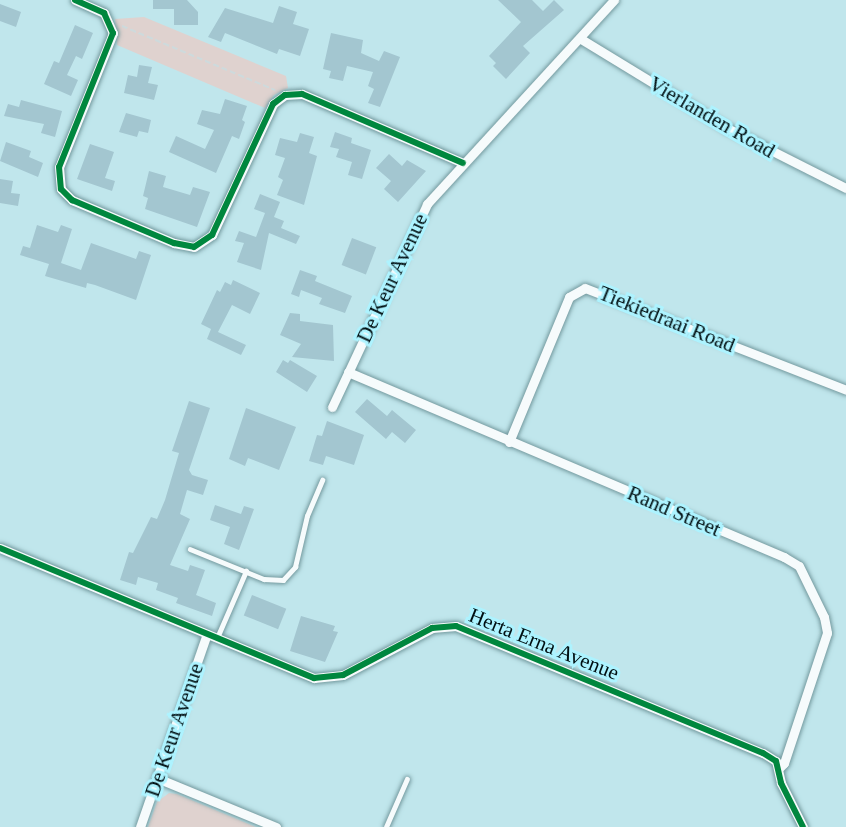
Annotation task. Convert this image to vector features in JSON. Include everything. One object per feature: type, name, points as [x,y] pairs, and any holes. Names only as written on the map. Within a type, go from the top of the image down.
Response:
[{"type":"street","points":[[75,0],[99,10],[111,23],[111,44],[59,167],[58,184],[72,200],[174,243],[194,247],[212,235],[273,104],[285,95],[302,94],[463,163]]},
{"type":"street","name":"De Keur Avenue","points":[[332,407],[420,215],[463,163],[581,39],[614,0]]},
{"type":"street","name":"Vierlanden Road","points":[[581,39],[727,128],[846,188]]},
{"type":"street","name":"Tiekiedraai Road","points":[[508,442],[569,297],[585,288],[846,390]]},
{"type":"street","name":"Rand Street","points":[[348,372],[508,442],[784,556],[803,572],[824,617],[827,633],[784,763],[779,768]]},
{"type":"street","name":"Herta Erna Avenue","points":[[0,548],[307,675],[328,679],[432,628],[456,626],[755,749],[776,761],[779,768]]},
{"type":"street","name":"De Keur Avenue","points":[[141,827],[207,634]]},
{"type":"street","points":[[779,768],[781,783],[803,827]]},
{"type":"street","points":[[158,778],[276,827]]},
{"type":"lane","points":[[190,549],[278,582],[291,573],[322,480]]},
{"type":"lane","points":[[217,638],[246,571]]},
{"type":"lane","points":[[386,827],[407,778]]},
{"type":"path","points":[[111,23],[285,95]]},
{"type":"shaded area","points":[[144,17],[286,76],[288,88],[274,95],[265,108],[117,45],[115,19]]},
{"type":"shaded area","points":[[169,793],[177,794],[256,827],[148,827],[157,802]]},
{"type":"building","points":[[153,0],[187,0],[198,12],[198,25],[174,25],[174,9],[153,9]]},
{"type":"building","points":[[498,0],[532,0],[543,11],[554,0],[564,10],[523,46],[530,53],[506,79],[493,66],[496,63],[489,56],[521,22]]},
{"type":"building","points":[[0,4],[21,12],[16,27],[0,21]]},
{"type":"building","points":[[279,6],[297,12],[293,24],[309,29],[300,56],[279,49],[277,54],[225,33],[221,42],[208,37],[225,8],[273,23]]},
{"type":"building","points":[[75,25],[93,33],[82,59],[76,56],[67,75],[78,80],[71,96],[44,84],[54,61],[59,63]]},
{"type":"building","points":[[331,33],[363,40],[361,53],[379,61],[384,51],[400,57],[380,107],[368,103],[374,89],[368,86],[373,72],[347,66],[343,81],[329,78],[331,71],[323,69]]},
{"type":"building","points":[[139,65],[152,67],[148,83],[158,85],[154,100],[124,93],[128,75],[137,77]]},
{"type":"building","points":[[225,99],[247,106],[242,120],[245,122],[239,139],[232,136],[216,173],[169,152],[176,136],[205,149],[214,130],[197,124],[202,110],[220,114]]},
{"type":"building","points":[[21,100],[62,111],[55,137],[41,133],[44,124],[4,116],[8,104],[19,107]]},
{"type":"building","points":[[126,113],[151,120],[148,133],[139,131],[137,137],[119,132]]},
{"type":"building","points":[[335,132],[352,138],[351,143],[371,150],[362,179],[348,175],[352,162],[336,157],[339,149],[330,147]]},
{"type":"building","points":[[300,133],[314,137],[309,153],[317,156],[304,205],[277,195],[283,180],[278,177],[285,158],[275,155],[280,138],[297,142]]},
{"type":"building","points":[[6,142],[31,151],[29,157],[43,163],[38,177],[0,161]]},
{"type":"building","points":[[90,144],[114,152],[105,178],[115,181],[112,191],[77,179]]},
{"type":"building","points":[[389,154],[402,166],[407,160],[426,171],[398,202],[384,189],[391,181],[376,168]]},
{"type":"building","points":[[149,171],[166,176],[163,187],[190,195],[193,187],[210,192],[197,227],[145,209],[148,198],[143,196]]},
{"type":"building","points":[[0,179],[13,181],[11,193],[20,194],[18,206],[0,203]]},
{"type":"building","points":[[260,194],[280,202],[274,217],[284,221],[281,228],[300,236],[296,244],[269,233],[261,270],[237,262],[244,243],[235,241],[239,231],[256,237],[265,213],[254,209]]},
{"type":"building","points":[[37,225],[58,232],[61,225],[72,229],[61,263],[81,270],[91,243],[136,259],[139,251],[151,255],[136,300],[95,285],[87,283],[86,288],[45,276],[49,264],[20,255],[23,246],[30,248]]},
{"type":"building","points":[[352,238],[376,247],[366,274],[342,265]]},
{"type":"building","points":[[300,270],[317,276],[315,281],[352,296],[345,313],[319,304],[322,298],[301,290],[299,297],[291,294]]},
{"type":"building","points":[[233,280],[260,293],[250,314],[232,305],[218,332],[246,345],[241,355],[207,339],[211,329],[201,324],[217,290],[220,292],[225,282],[231,285]]},
{"type":"building","points":[[290,313],[300,314],[300,321],[333,325],[334,361],[292,357],[301,344],[280,335]]},
{"type":"building","points":[[283,360],[288,363],[290,360],[317,376],[307,392],[276,372]]},
{"type":"building","points":[[367,399],[387,416],[392,410],[416,430],[405,443],[392,432],[386,439],[355,412]]},
{"type":"building","points":[[189,401],[210,408],[189,470],[192,475],[208,480],[203,495],[187,490],[180,514],[190,519],[170,565],[188,571],[190,565],[205,570],[196,595],[216,603],[212,616],[176,603],[178,598],[156,590],[158,583],[138,577],[136,585],[120,580],[129,552],[133,553],[151,517],[157,519],[165,500],[179,453],[172,451]]},
{"type":"building","points":[[246,408],[296,427],[279,470],[248,458],[245,466],[229,459]]},
{"type":"building","points":[[327,421],[364,435],[354,465],[326,456],[323,465],[309,461],[317,435],[322,436]]},
{"type":"building","points":[[215,505],[241,514],[244,506],[254,509],[239,550],[224,544],[230,527],[210,520]]},
{"type":"building","points":[[252,595],[286,609],[278,629],[244,615]]},
{"type":"building","points":[[301,616],[335,626],[333,631],[338,632],[325,662],[290,651]]},
{"type":"cycle path","points":[[75,0],[104,13],[113,33],[59,167],[61,189],[72,200],[174,243],[194,247],[212,235],[273,104],[285,95],[302,94],[463,163]]},
{"type":"cycle path","points":[[0,548],[314,678],[343,675],[432,628],[456,626],[763,753],[776,761],[781,783],[803,827]]}]
